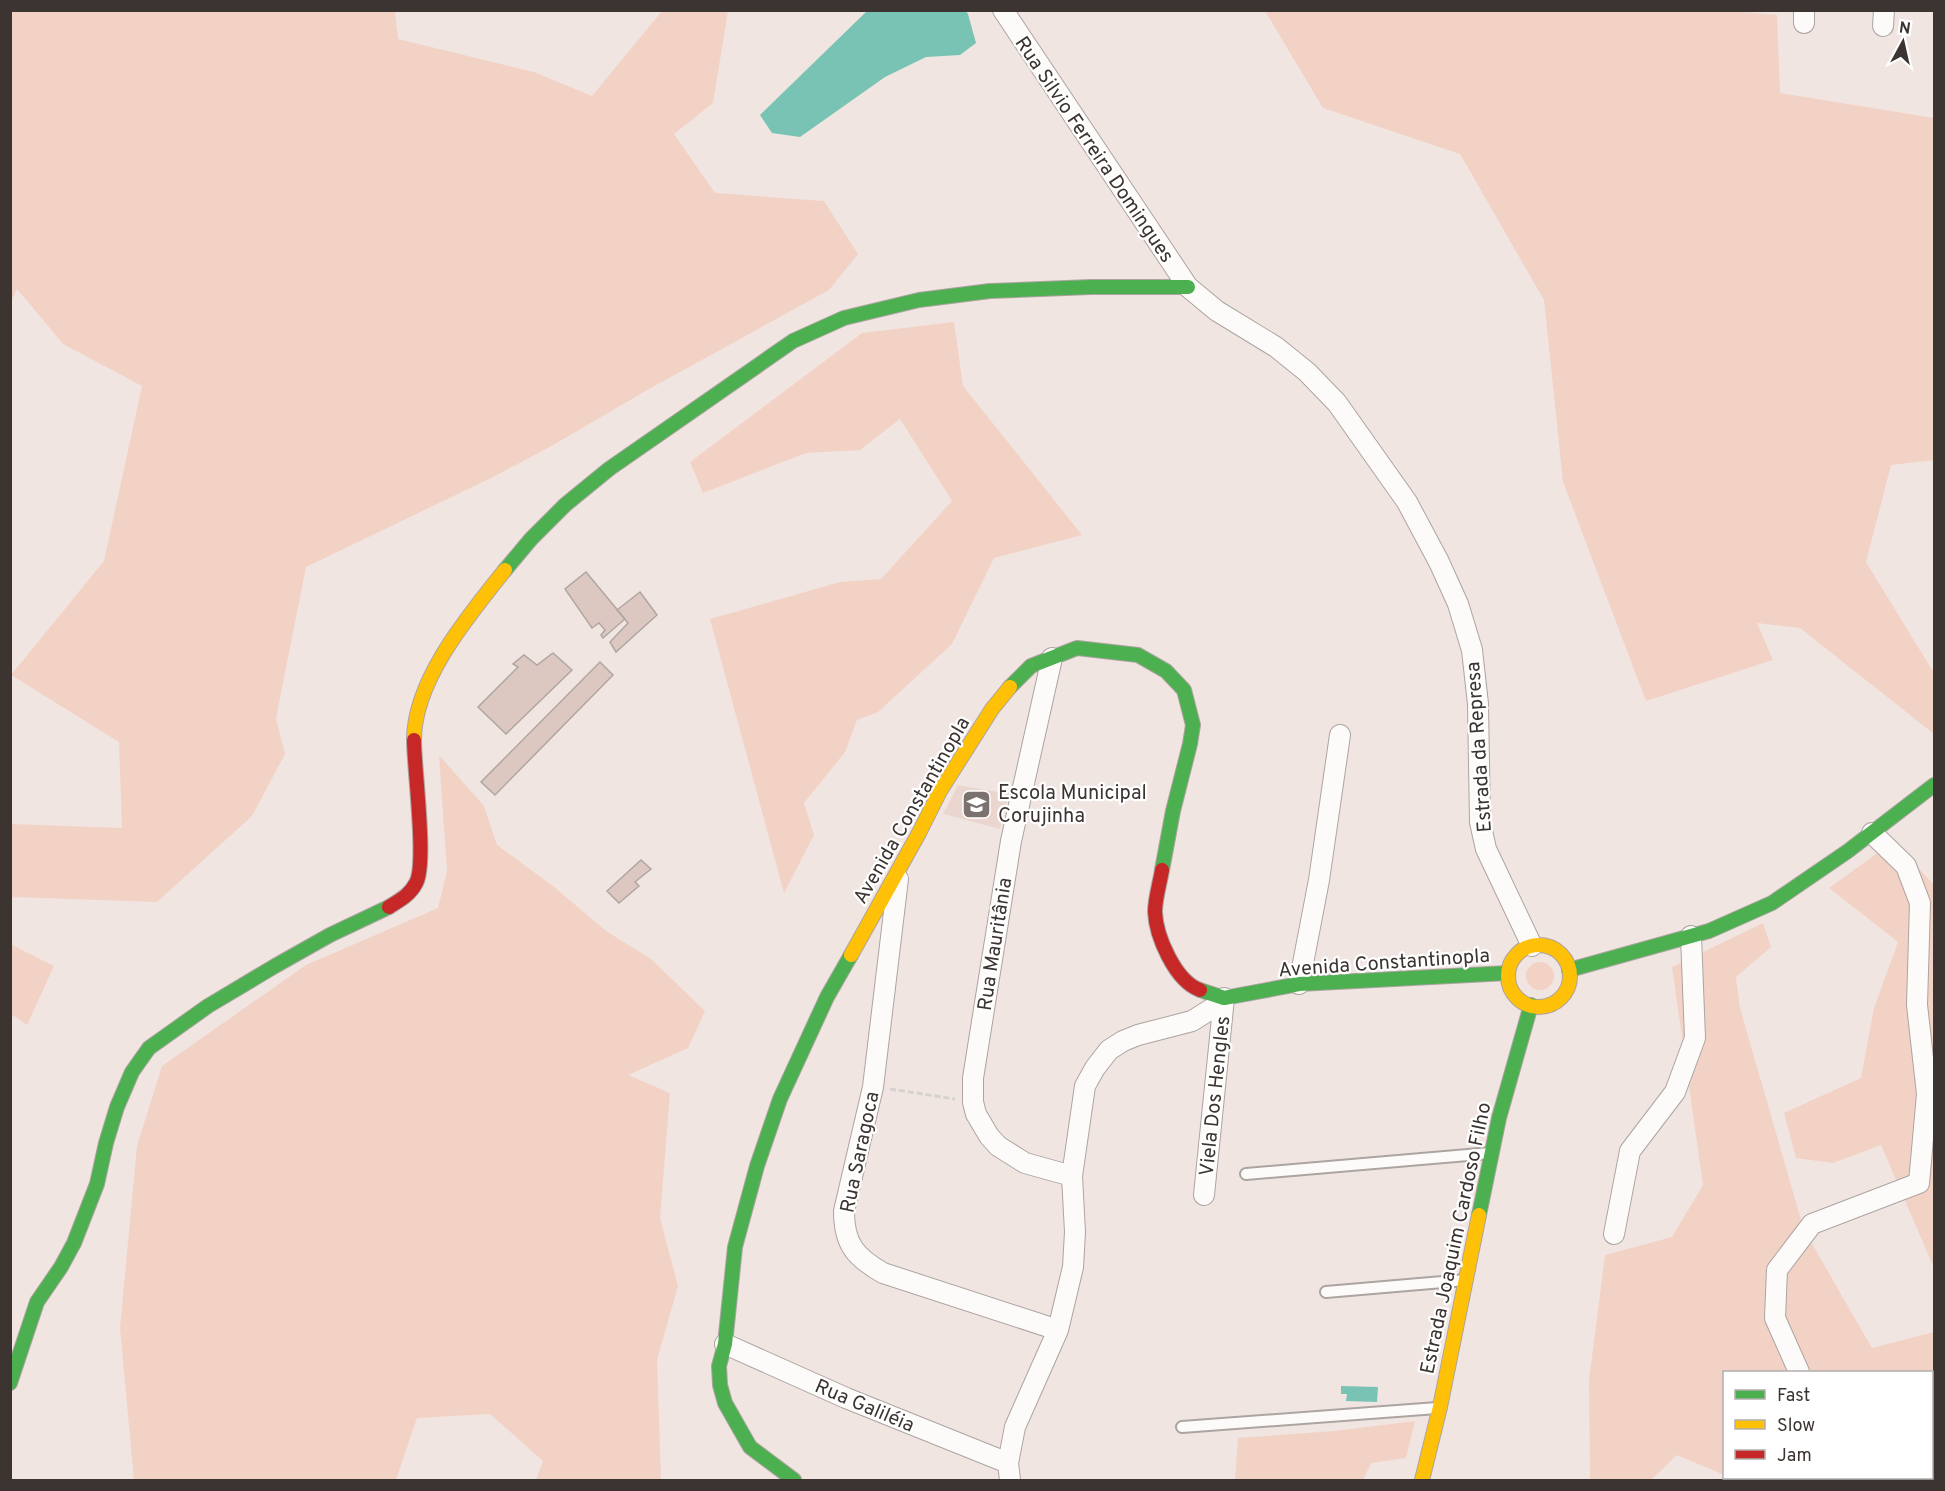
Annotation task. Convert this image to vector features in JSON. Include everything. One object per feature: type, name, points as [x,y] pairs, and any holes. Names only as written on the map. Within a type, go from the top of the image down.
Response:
[{"type":"street","name":"Rua Silvio Ferreira Domingues","points":[[1003,10],[1188,287]]},
{"type":"street","points":[[10,1383],[37,1302],[62,1266],[74,1243],[97,1184],[117,1107],[132,1072],[149,1048],[208,1006],[275,966],[406,896],[418,881],[421,859],[414,723],[422,695],[444,652],[488,591],[531,538],[565,505],[609,469],[793,341],[844,318],[919,300],[990,291],[1091,287],[1188,287]]},
{"type":"street","name":"Estrada da Represa","points":[[1188,287],[1217,311],[1276,347],[1307,372],[1337,403],[1407,502],[1439,562],[1458,604],[1472,650],[1478,704],[1480,822],[1486,849],[1532,946]]},
{"type":"street","name":"Avenida Constantinopla","points":[[794,1480],[750,1447],[725,1402],[720,1385],[720,1366],[725,1344],[735,1248],[757,1166],[780,1099],[827,997],[940,791],[992,710],[1016,680],[1031,666],[1077,648],[1138,655],[1166,671],[1184,690],[1190,704],[1193,725],[1173,811],[1155,911],[1156,926],[1170,959],[1185,981],[1196,989],[1224,999],[1299,984],[1508,973]]},
{"type":"street","name":"Rua Mauritânia","points":[[1052,658],[1011,841],[973,1078],[973,1102],[981,1124],[998,1146],[1025,1162],[1072,1176]]},
{"type":"street","points":[[1299,984],[1319,880],[1340,735]]},
{"type":"street","points":[[1569,970],[1709,931],[1772,903],[1872,833],[1934,785]]},
{"type":"street","points":[[1799,1371],[1775,1318],[1777,1270],[1812,1224],[1919,1183],[1927,1094],[1917,1005],[1920,903],[1906,866],[1872,833]]},
{"type":"street","name":"Rua Saragoca","points":[[899,868],[873,1087],[844,1211],[847,1239],[865,1263],[883,1273],[1058,1330]]},
{"type":"street","points":[[1614,1234],[1630,1151],[1676,1092],[1695,1038],[1691,936]]},
{"type":"street","points":[[1532,946],[1553,949],[1566,962],[1569,970],[1568,988],[1558,1000],[1544,1007],[1523,1003],[1516,998],[1508,982],[1508,973],[1514,957],[1520,951],[1532,946]]},
{"type":"street","points":[[1009,1472],[1015,1427],[1058,1330],[1069,1287],[1075,1247],[1072,1176],[1085,1086],[1109,1050],[1123,1041],[1192,1021],[1224,999]]},
{"type":"street","name":"Viela Dos Hengles","points":[[1204,1194],[1224,999]]},
{"type":"street","name":"Estrada Joaquim Cardoso Filho","points":[[1422,1480],[1440,1407],[1499,1118],[1531,1005]]},
{"type":"street","name":"Rua Galiléia","points":[[725,1344],[1009,1472]]},
{"type":"lane","points":[[1246,1174],[1492,1153]]},
{"type":"lane","points":[[1326,1292],[1466,1280]]},
{"type":"lane","points":[[1182,1427],[1440,1407]]},
{"type":"path","points":[[873,1087],[973,1102]]},
{"type":"shaded area","points":[[11,10],[395,11],[398,39],[534,72],[592,96],[662,11],[728,11],[713,103],[674,134],[715,193],[824,201],[858,254],[829,290],[649,389],[548,448],[306,567],[276,718],[285,754],[252,816],[157,902],[13,897],[11,902],[11,824],[122,828],[119,742],[11,675],[104,561],[142,386],[63,344],[17,289],[11,302]]},
{"type":"shaded area","points":[[965,10],[976,43],[960,55],[926,57],[885,77],[800,137],[772,133],[760,115],[867,11]]},
{"type":"shaded area","points":[[1723,10],[1777,15],[1780,93],[1934,118],[1934,460],[1891,465],[1866,562],[1934,673],[1934,734],[1800,628],[1757,623],[1773,660],[1646,701],[1563,482],[1544,300],[1460,154],[1323,108],[1265,11]]},
{"type":"shaded area","points":[[954,322],[963,386],[1082,535],[994,558],[952,644],[878,712],[857,720],[845,752],[804,803],[814,835],[784,893],[710,619],[840,582],[881,579],[952,501],[900,419],[860,450],[806,453],[703,493],[690,462],[862,333]]},
{"type":"shaded area","points":[[439,755],[484,806],[497,845],[553,886],[606,931],[651,959],[705,1011],[688,1048],[628,1075],[670,1093],[660,1218],[678,1286],[657,1360],[661,1480],[536,1480],[543,1461],[490,1414],[417,1418],[396,1480],[134,1480],[120,1328],[137,1146],[162,1066],[306,965],[438,908],[447,871]]},
{"type":"shaded area","name":"Escola Municipal Corujinha","points":[[958,785],[1009,794],[1000,829],[943,814]]},
{"type":"shaded area","points":[[1894,841],[1934,885],[1934,1268],[1881,1145],[1833,1163],[1796,1158],[1784,1113],[1861,1078],[1874,1008],[1898,942],[1829,888]]},
{"type":"shaded area","points":[[1763,923],[1771,947],[1736,977],[1740,1008],[1804,1230],[1872,1348],[1934,1332],[1934,1480],[1734,1479],[1933,1479],[1933,1371],[1723,1371],[1723,1475],[1677,1455],[1651,1480],[1590,1480],[1589,1380],[1605,1255],[1672,1237],[1703,1185],[1672,967]]},
{"type":"shaded area","points":[[10,944],[54,966],[27,1025],[11,1014]]},
{"type":"shaded area","points":[[1540,962],[1550,966],[1554,976],[1550,986],[1540,990],[1530,986],[1526,976],[1530,966]]},
{"type":"shaded area","points":[[1341,1386],[1378,1387],[1377,1402],[1346,1401],[1347,1394],[1341,1394]]},
{"type":"shaded area","points":[[1415,1421],[1406,1458],[1371,1463],[1363,1480],[1235,1480],[1238,1438],[1334,1431]]},
{"type":"building","points":[[586,572],[625,619],[603,638],[601,635],[605,630],[599,623],[592,628],[565,589]]},
{"type":"building","points":[[640,592],[657,615],[616,652],[610,642],[628,623],[617,610]]},
{"type":"building","points":[[553,653],[572,670],[506,734],[478,707],[518,667],[513,664],[524,655],[537,665]]},
{"type":"building","points":[[600,662],[613,675],[495,795],[481,782]]},
{"type":"building","points":[[641,860],[651,869],[635,882],[639,886],[619,903],[607,891]]},
{"type":"traffic: fast","points":[[505,570],[531,539],[565,505],[609,469],[793,341],[844,318],[919,300],[990,291],[1091,287],[1188,287]]},
{"type":"traffic: fast","points":[[1010,687],[1031,666],[1077,648],[1138,655],[1166,671],[1184,690],[1193,725],[1162,870]]},
{"type":"traffic: fast","points":[[1569,970],[1709,931],[1772,903],[1848,851],[1934,785]]},
{"type":"traffic: fast","points":[[10,1383],[37,1302],[74,1243],[97,1184],[117,1107],[132,1072],[149,1048],[208,1006],[275,966],[330,935],[389,907]]},
{"type":"traffic: fast","points":[[794,1480],[750,1447],[725,1403],[720,1385],[719,1366],[725,1344],[735,1247],[757,1166],[780,1099],[827,997],[851,955]]},
{"type":"traffic: fast","points":[[1200,990],[1224,998],[1299,984],[1508,973]]},
{"type":"traffic: fast","points":[[1479,1215],[1499,1118],[1531,1005]]},
{"type":"traffic: slow","points":[[414,740],[416,717],[433,672],[460,628],[505,570]]},
{"type":"traffic: slow","points":[[851,955],[940,791],[992,709],[1010,687]]},
{"type":"traffic: slow","points":[[1539,945],[1556,950],[1561,954],[1565,959],[1570,976],[1565,993],[1561,998],[1556,1002],[1539,1007],[1522,1002],[1517,998],[1513,993],[1508,976],[1513,959],[1517,954],[1522,950],[1539,945]]},
{"type":"traffic: slow","points":[[1422,1480],[1440,1407],[1479,1215]]},
{"type":"traffic: jam","points":[[389,907],[411,891],[419,873],[420,837],[414,740]]},
{"type":"traffic: jam","points":[[1162,870],[1155,907],[1159,933],[1175,968],[1191,985],[1200,990]]},
{"type":"place","name":"Escola Municipal Corujinha","points":[[977,804]]}]
